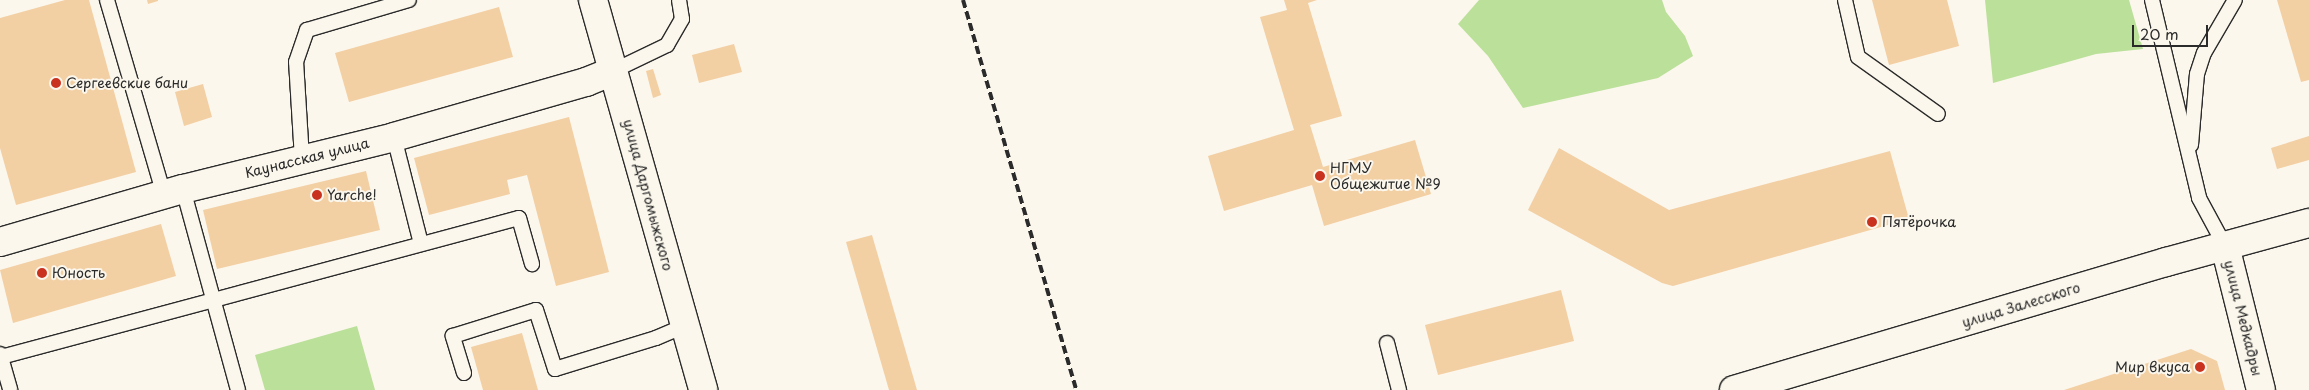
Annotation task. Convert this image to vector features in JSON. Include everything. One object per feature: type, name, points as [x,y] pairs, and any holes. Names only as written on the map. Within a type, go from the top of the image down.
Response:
[{"type":"street","name":"улица Даргомыжского","points":[[593,0],[703,390]]},
{"type":"street","name":"Каунасская улица","points":[[0,242],[174,192],[394,137],[586,82],[613,71]]},
{"type":"street","name":"улица Залесского","points":[[1734,390],[1769,385],[2225,246],[2309,223]]},
{"type":"street","name":"улица Медкадры","points":[[2225,246],[2261,390]]},
{"type":"lane","points":[[107,0],[214,300],[238,390]]},
{"type":"lane","points":[[302,159],[296,62],[308,30],[409,0]]},
{"type":"lane","points":[[613,71],[667,45],[682,19],[680,0]]},
{"type":"lane","points":[[1845,0],[1858,57],[1938,114]]},
{"type":"lane","points":[[2152,0],[2199,198],[2225,246]]},
{"type":"lane","points":[[2190,159],[2197,74],[2204,53],[2235,0]]},
{"type":"lane","points":[[394,137],[421,244]]},
{"type":"lane","points":[[6,385],[0,355],[214,300],[518,218],[532,264]]},
{"type":"lane","points":[[464,372],[453,336],[536,310],[554,369],[656,338],[684,326]]},
{"type":"lane","points":[[1387,343],[1399,390]]},
{"type":"green space","points":[[1479,0],[1662,0],[1666,12],[1685,36],[1693,56],[1658,78],[1523,108],[1488,56],[1458,24]]},
{"type":"green space","points":[[1985,0],[2129,0],[2143,49],[2096,54],[1993,83]]},
{"type":"green space","points":[[357,326],[375,390],[265,390],[255,355]]},
{"type":"building","name":"Сергеевские бани","points":[[65,0],[89,0],[136,172],[16,205],[0,148],[0,18]]},
{"type":"building","points":[[147,0],[158,0],[158,1],[148,4]]},
{"type":"building","name":"НГМУ Общежитие №9","points":[[1284,0],[1317,0],[1308,3],[1342,116],[1310,125],[1323,167],[1415,140],[1431,194],[1324,226],[1312,185],[1224,211],[1208,156],[1294,130],[1260,17],[1287,10]]},
{"type":"building","points":[[1872,0],[1947,0],[1959,46],[1889,65]]},
{"type":"building","points":[[2277,0],[2309,0],[2309,80],[2301,82]]},
{"type":"building","points":[[499,7],[513,57],[349,102],[335,53]]},
{"type":"building","points":[[734,44],[742,72],[699,83],[692,55]]},
{"type":"building","points":[[653,69],[661,95],[653,98],[646,71]]},
{"type":"building","points":[[203,84],[212,117],[184,126],[175,92]]},
{"type":"building","points":[[569,117],[609,272],[556,286],[527,175],[507,180],[510,194],[429,215],[414,158]]},
{"type":"building","points":[[2309,136],[2309,160],[2277,169],[2271,148]]},
{"type":"building","points":[[1559,148],[1669,210],[1890,151],[1909,219],[1673,286],[1662,283],[1528,210]]},
{"type":"building","points":[[366,171],[380,230],[217,269],[203,210]]},
{"type":"building","points":[[161,224],[176,276],[13,323],[0,270]]},
{"type":"building","points":[[872,235],[917,390],[889,390],[846,242]]},
{"type":"building","points":[[1561,290],[1574,341],[1438,375],[1425,325]]},
{"type":"building","points":[[522,333],[538,390],[483,390],[471,347]]},
{"type":"building","points":[[2191,349],[2217,361],[2225,390],[2064,390]]},
{"type":"railway","points":[[963,0],[1076,390]]},
{"type":"place","name":"Сергеевские бани","points":[[56,83]]},
{"type":"place","name":"НГМУ Общежитие №9","points":[[1320,176]]},
{"type":"place","name":"Yarche!","points":[[317,195]]},
{"type":"place","name":"Пятёрочка","points":[[1872,222]]},
{"type":"place","name":"Юность","points":[[42,273]]},
{"type":"place","name":"Мир вкуса","points":[[2200,367]]}]
